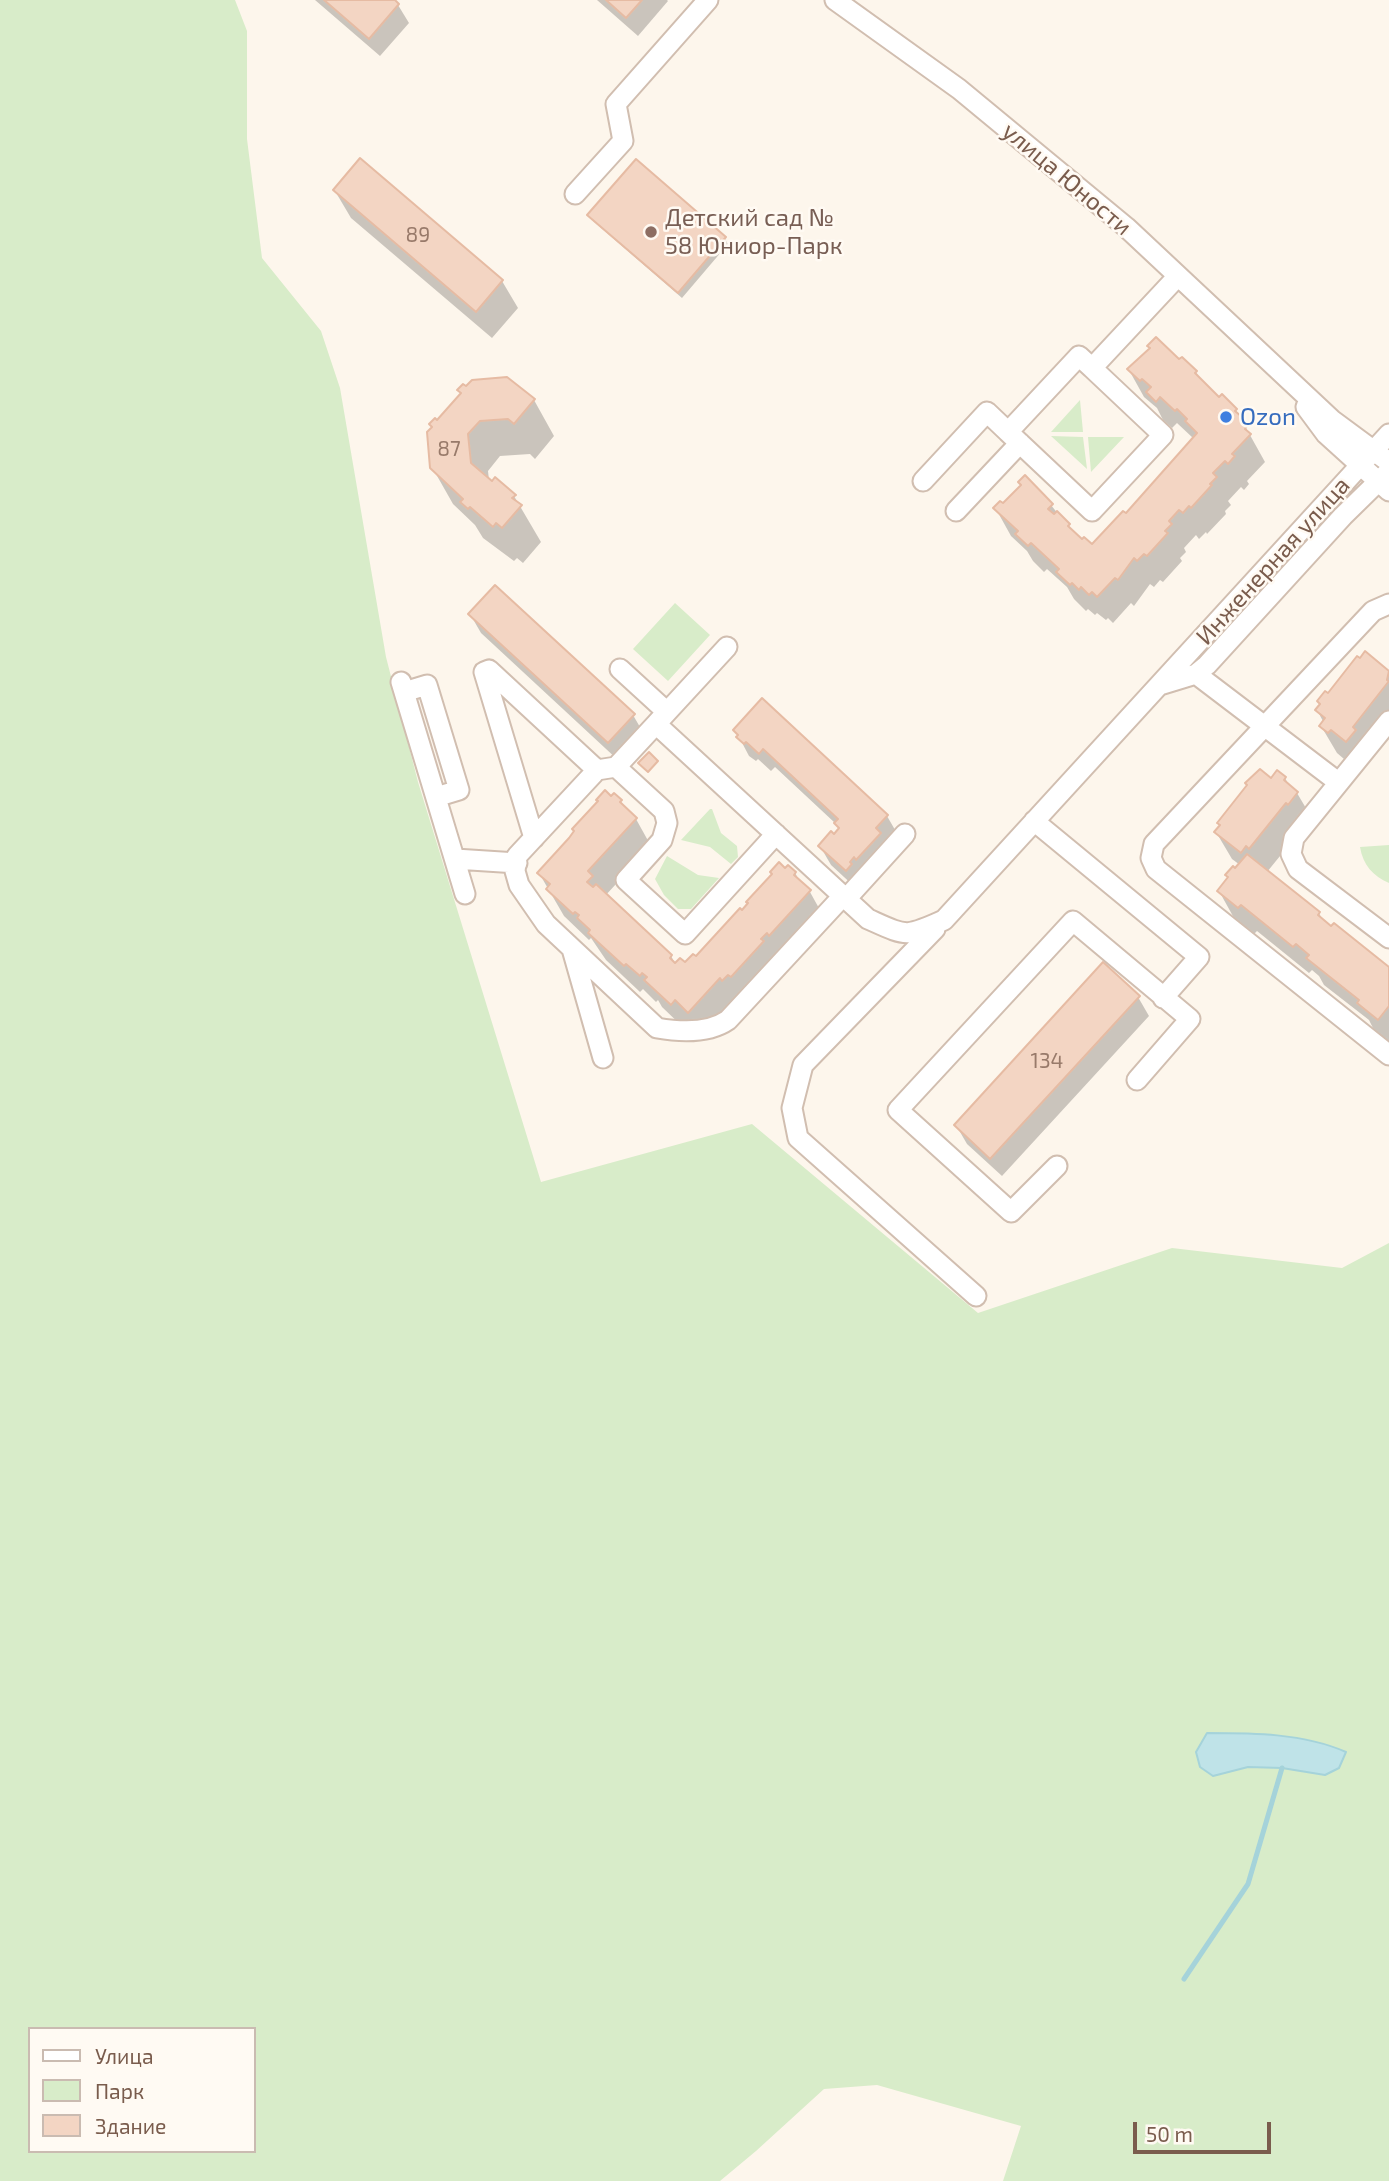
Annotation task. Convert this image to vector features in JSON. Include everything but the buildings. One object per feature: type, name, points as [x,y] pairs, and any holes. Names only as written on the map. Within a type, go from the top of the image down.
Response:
[{"type":"street","points":[[575,194],[623,141],[616,104],[708,0]]},
{"type":"street","name":"улица Юности","points":[[835,0],[958,89],[1126,227],[1374,459],[1385,481]]},
{"type":"street","points":[[1092,368],[1178,276]]},
{"type":"street","points":[[923,481],[987,412],[1014,438],[1092,511],[1163,435],[1079,356],[1014,438],[956,511]]},
{"type":"street","name":"Инженерная улица","points":[[976,1296],[798,1138],[792,1108],[803,1065],[944,920],[1156,686],[1374,459],[1389,433]]},
{"type":"street","name":"Инженерная улица","points":[[1156,686],[1196,674],[1207,666],[1343,516],[1385,481]]},
{"type":"street","points":[[1389,604],[1373,611],[1154,844],[1151,853],[1156,869],[1389,1055]]},
{"type":"street","points":[[727,647],[662,718],[517,856],[515,871],[519,885],[546,925],[657,1028],[675,1031],[719,1026],[728,1020],[905,835]]},
{"type":"street","points":[[620,669],[662,718],[776,834],[867,919],[895,931],[913,934],[944,920]]},
{"type":"street","points":[[534,838],[484,671],[489,670],[607,769],[664,811],[667,824],[662,840],[626,880],[685,934],[776,834]]},
{"type":"street","points":[[1196,674],[1338,782]]},
{"type":"street","points":[[402,687],[427,685],[459,790],[436,797],[466,894]]},
{"type":"street","points":[[1389,721],[1294,838],[1291,854],[1298,869],[1389,938]]},
{"type":"street","points":[[1034,821],[1199,957],[1163,998]]},
{"type":"street","points":[[455,859],[517,863]]},
{"type":"street","points":[[1057,1166],[1011,1212],[898,1110],[1073,921],[1190,1019],[1137,1080]]},
{"type":"street","points":[[572,949],[604,1058]]},
{"type":"green space","points":[[0,0],[235,0],[247,31],[247,139],[262,258],[321,331],[340,388],[386,657],[418,782],[541,1182],[752,1124],[978,1313],[1172,1248],[1342,1268],[1389,1243],[1389,2181],[1003,2181],[1021,2126],[877,2085],[824,2089],[720,2181],[0,2181]],"holes":[[[1345,1752],[1282,1768],[1248,1767],[1214,1776],[1200,1767]]]},
{"type":"green space","points":[[1080,400],[1083,432],[1051,432]]},
{"type":"green space","points":[[1051,436],[1083,437],[1087,469]]},
{"type":"green space","points":[[1088,437],[1124,437],[1091,472]]},
{"type":"green space","points":[[675,603],[710,635],[668,681],[633,649]]},
{"type":"green space","points":[[710,809],[721,833],[737,846],[738,857],[731,864],[710,847],[681,840]]},
{"type":"green space","points":[[1389,845],[1389,883],[1370,869],[1360,847]]},
{"type":"green space","points":[[667,856],[698,875],[719,878],[691,909],[678,909],[664,895],[655,879]]},
{"type":"water","points":[[1207,1733],[1295,1738],[1346,1752],[1339,1768],[1325,1775],[1282,1768],[1248,1767],[1213,1776],[1200,1767],[1196,1752]]},
{"type":"waterway","points":[[1184,1979],[1248,1884],[1282,1768]]},
{"type":"place","name":"Детский сад № 58 Юниор-Парк","points":[[651,232]]},
{"type":"place","name":"Ozon","points":[[1226,417]]}]
